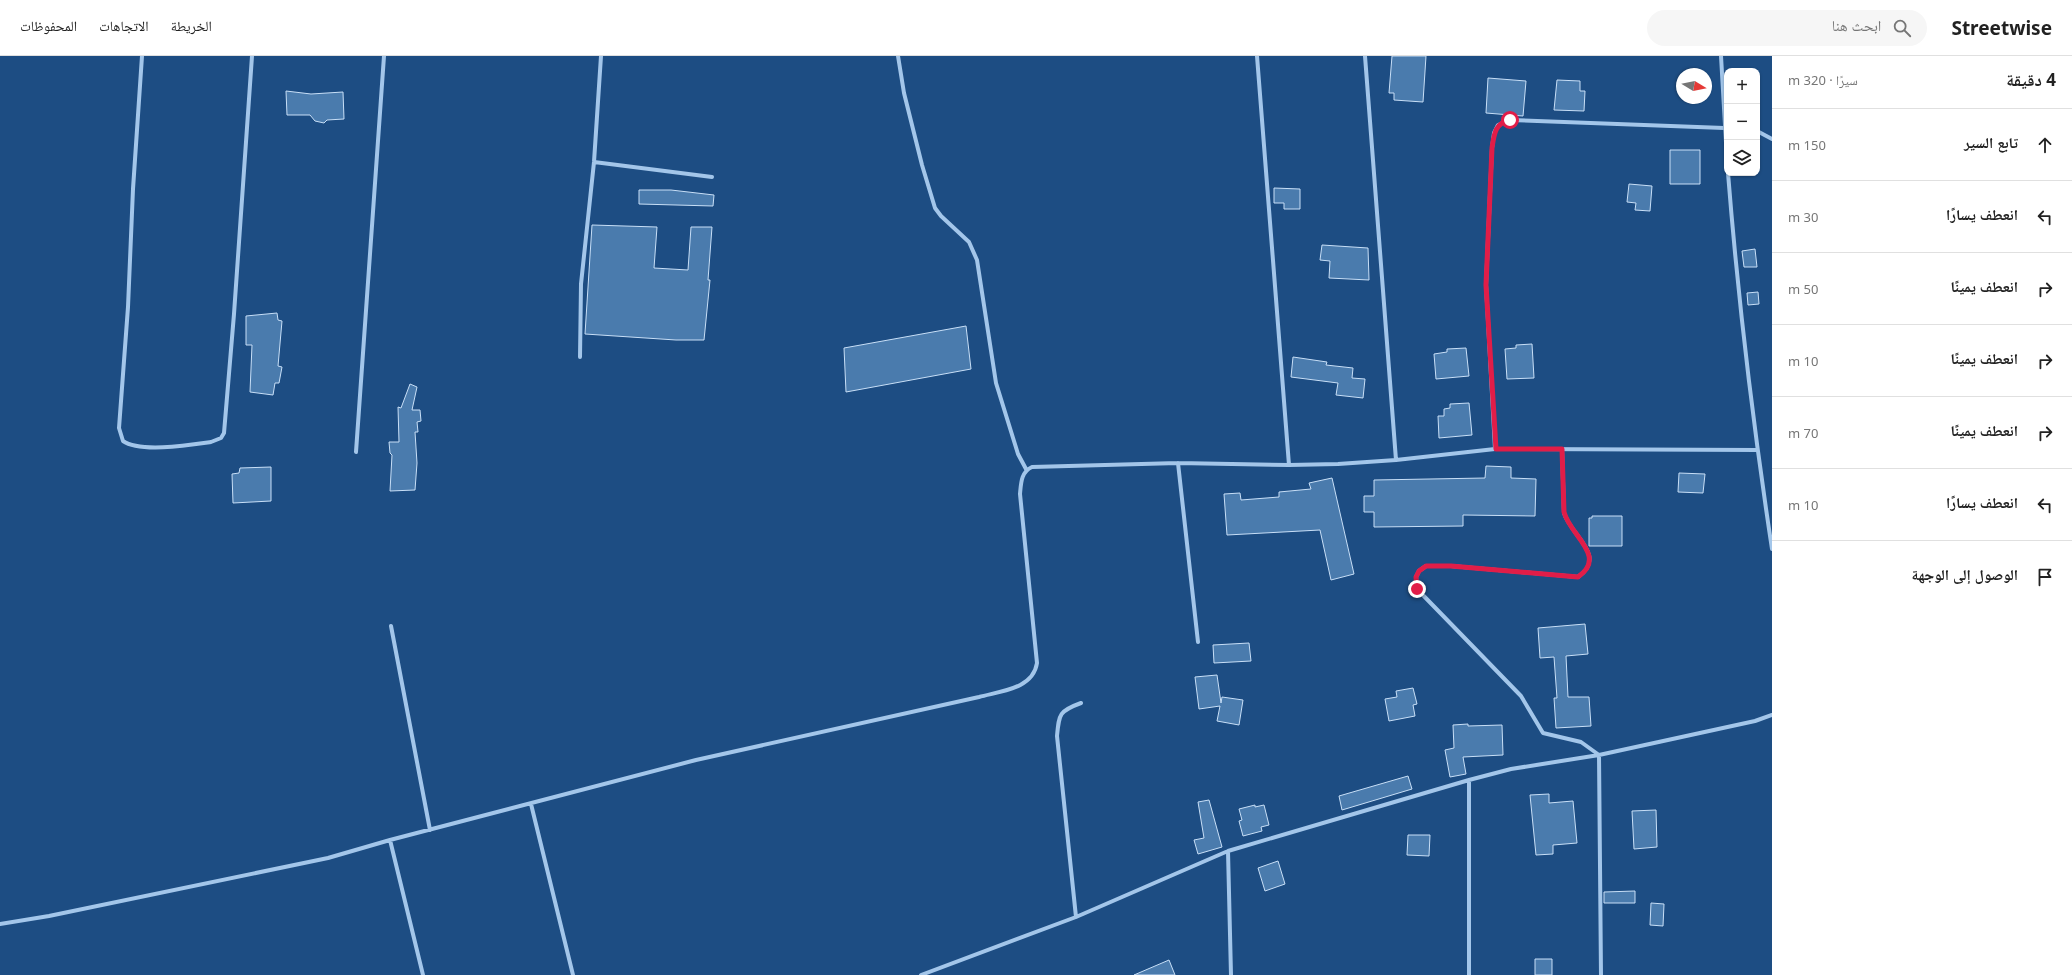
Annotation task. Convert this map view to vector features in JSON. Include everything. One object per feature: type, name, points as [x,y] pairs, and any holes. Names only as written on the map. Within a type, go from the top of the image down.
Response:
[{"type":"street","points":[[142,56],[133,189],[128,307],[119,428],[123,441],[133,446],[144,447],[210,442],[221,438],[224,433],[235,307],[252,56]]},
{"type":"street","points":[[356,452],[384,56]]},
{"type":"street","points":[[580,357],[581,284],[594,162],[601,56]]},
{"type":"street","points":[[898,56],[904,93],[922,165],[936,208],[941,216],[969,242],[977,260],[996,383],[1018,454],[1026,469]]},
{"type":"street","points":[[1257,56],[1289,465]]},
{"type":"street","points":[[1365,56],[1396,460]]},
{"type":"street","points":[[1721,56],[1724,104]]},
{"type":"street","points":[[1496,449],[1486,285],[1492,148],[1494,133],[1498,125],[1510,120],[1724,128]]},
{"type":"street","points":[[1760,133],[1772,139]]},
{"type":"street","points":[[594,162],[712,177]]},
{"type":"street","points":[[1728,176],[1734,245],[1757,450],[1772,549]]},
{"type":"street","points":[[0,924],[49,916],[153,893],[328,858],[390,840],[696,760],[979,697],[1025,684],[1036,672],[1037,662],[1020,494],[1021,479],[1026,469],[1037,465],[1074,467],[1178,463],[1289,465],[1396,460],[1496,449],[1757,450]]},
{"type":"street","points":[[1562,449],[1564,512],[1566,520],[1588,551],[1591,559],[1587,571],[1578,577],[1451,566],[1426,566],[1419,571],[1416,577],[1417,589],[1521,696],[1542,733],[1581,742],[1598,754]]},
{"type":"street","points":[[1178,463],[1198,642]]},
{"type":"street","points":[[391,626],[430,830]]},
{"type":"street","points":[[1076,917],[1057,736],[1060,714],[1066,708],[1081,703]]},
{"type":"street","points":[[921,975],[1076,917],[1228,851],[1511,769],[1598,754],[1754,721],[1772,715]]},
{"type":"street","points":[[1598,754],[1601,975]]},
{"type":"street","points":[[1469,780],[1469,975]]},
{"type":"street","points":[[531,804],[573,975]]},
{"type":"street","points":[[390,840],[423,975]]},
{"type":"street","points":[[1228,851],[1231,975]]},
{"type":"building","points":[[1392,56],[1426,56],[1423,102],[1394,100],[1394,93],[1389,93]]},
{"type":"building","points":[[1488,78],[1526,81],[1523,116],[1486,113]]},
{"type":"building","points":[[1557,80],[1580,81],[1580,91],[1585,91],[1584,111],[1554,110]]},
{"type":"building","points":[[286,91],[311,94],[343,92],[344,119],[327,120],[324,123],[315,121],[310,115],[287,115]]},
{"type":"building","points":[[1670,150],[1700,150],[1700,184],[1670,184]]},
{"type":"building","points":[[1629,184],[1652,186],[1650,211],[1635,210],[1636,203],[1627,202]]},
{"type":"building","points":[[1274,188],[1300,189],[1300,209],[1284,209],[1284,203],[1274,203]]},
{"type":"building","points":[[639,190],[671,190],[714,195],[713,206],[639,204]]},
{"type":"building","points":[[592,225],[657,227],[654,268],[688,270],[691,227],[712,227],[708,280],[710,280],[704,340],[676,340],[585,334]]},
{"type":"building","points":[[1322,245],[1368,248],[1369,280],[1329,278],[1330,261],[1320,260]]},
{"type":"building","points":[[1755,249],[1757,267],[1744,267],[1742,251]]},
{"type":"building","points":[[1758,292],[1759,304],[1748,305],[1747,293]]},
{"type":"building","points":[[277,313],[278,320],[282,321],[278,366],[282,367],[279,383],[275,383],[273,395],[250,392],[252,345],[246,345],[246,316]]},
{"type":"building","points":[[966,326],[971,369],[846,392],[844,348]]},
{"type":"building","points":[[1532,344],[1534,378],[1507,379],[1505,349],[1516,348],[1516,345]]},
{"type":"building","points":[[1466,348],[1469,376],[1436,379],[1434,354],[1447,352],[1447,349]]},
{"type":"building","points":[[1293,357],[1327,362],[1326,365],[1353,368],[1352,378],[1365,379],[1363,398],[1336,395],[1338,383],[1291,377]]},
{"type":"building","points":[[410,384],[417,387],[412,410],[420,410],[421,421],[417,422],[418,432],[415,432],[417,463],[415,490],[390,491],[392,455],[390,453],[389,442],[399,442],[398,407],[401,408]]},
{"type":"building","points":[[1469,403],[1472,435],[1439,438],[1438,416],[1444,416],[1444,409],[1450,408],[1450,404]]},
{"type":"building","points":[[1486,466],[1511,467],[1511,478],[1536,479],[1535,516],[1463,515],[1463,526],[1374,527],[1374,512],[1364,512],[1364,496],[1374,496],[1374,480],[1485,478]]},
{"type":"building","points":[[271,467],[271,501],[233,503],[232,474],[239,473],[240,468]]},
{"type":"building","points":[[1679,473],[1705,474],[1703,493],[1678,492]]},
{"type":"building","points":[[1332,478],[1354,574],[1331,580],[1320,530],[1227,535],[1224,494],[1240,493],[1241,500],[1279,497],[1279,492],[1311,489],[1309,483]]},
{"type":"building","points":[[1592,516],[1622,516],[1622,546],[1589,546],[1589,518],[1592,518]]},
{"type":"building","points":[[1585,624],[1588,654],[1566,656],[1568,697],[1589,697],[1591,726],[1556,728],[1554,698],[1557,698],[1554,657],[1540,658],[1538,628]]},
{"type":"building","points":[[1249,643],[1251,661],[1214,663],[1213,645]]},
{"type":"building","points":[[1217,675],[1221,703],[1222,697],[1243,700],[1239,725],[1217,721],[1220,706],[1199,709],[1195,677]]},
{"type":"building","points":[[1413,688],[1417,704],[1413,705],[1415,716],[1389,721],[1385,699],[1397,697],[1396,691]]},
{"type":"building","points":[[1468,724],[1468,726],[1502,725],[1503,755],[1463,757],[1466,774],[1450,777],[1445,750],[1454,748],[1453,725]]},
{"type":"building","points":[[1408,776],[1412,789],[1342,810],[1339,796]]},
{"type":"building","points":[[1549,794],[1549,803],[1573,801],[1577,843],[1553,845],[1553,854],[1536,855],[1530,795]]},
{"type":"building","points":[[1209,800],[1222,847],[1198,854],[1194,840],[1204,838],[1198,802]]},
{"type":"building","points":[[1255,805],[1255,807],[1264,805],[1269,825],[1261,827],[1262,831],[1243,836],[1239,821],[1242,820],[1239,809]]},
{"type":"building","points":[[1656,810],[1657,847],[1634,849],[1632,811]]},
{"type":"building","points":[[1408,835],[1430,835],[1429,856],[1407,855]]},
{"type":"building","points":[[1278,861],[1285,884],[1265,891],[1258,868]]},
{"type":"building","points":[[1635,891],[1635,903],[1604,903],[1604,892]]},
{"type":"building","points":[[1651,903],[1664,904],[1663,926],[1650,925]]},
{"type":"building","points":[[1535,959],[1552,959],[1552,975],[1535,975]]},
{"type":"building","points":[[1169,960],[1175,975],[1134,975]]},
{"type":"route","points":[[1417,589],[1416,577],[1419,571],[1426,566],[1451,566],[1578,577],[1587,571],[1591,559],[1588,551],[1566,520],[1563,496],[1562,449],[1496,449],[1486,285],[1492,148],[1494,133],[1498,125],[1504,121],[1510,120]]}]
